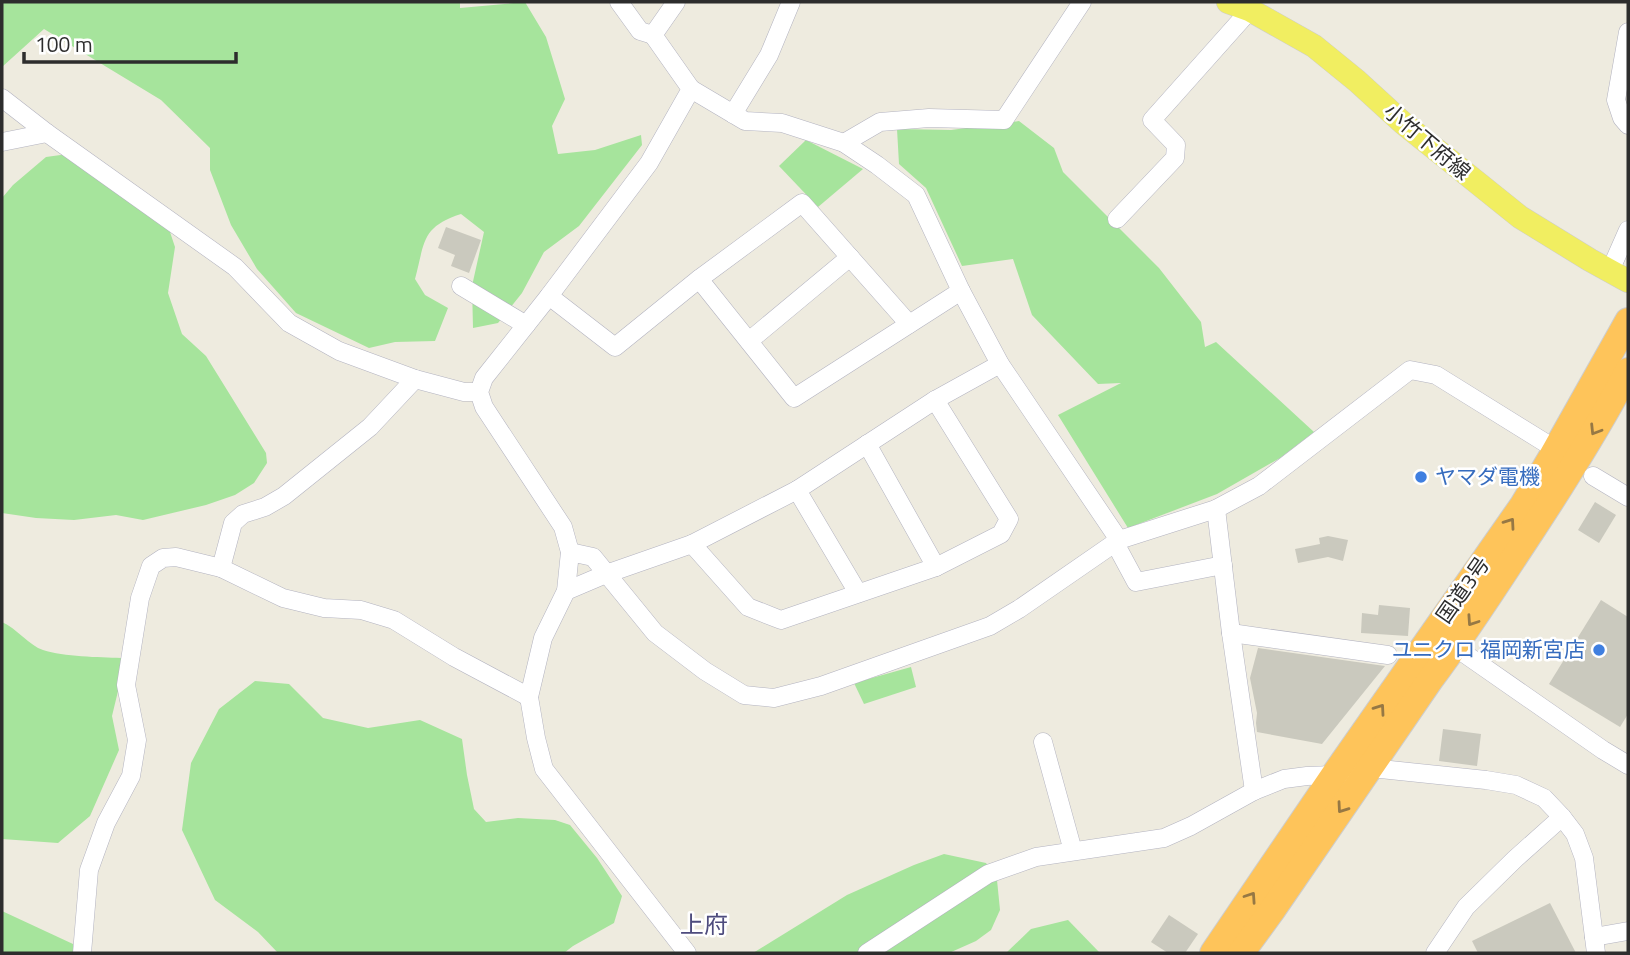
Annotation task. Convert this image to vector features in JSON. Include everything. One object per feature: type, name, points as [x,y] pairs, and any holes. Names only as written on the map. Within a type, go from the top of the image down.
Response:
[{"type":"highway","name":"国道3号","points":[[1213,953],[1523,505],[1628,321]]},
{"type":"highway","name":"国道3号","points":[[1241,953],[1455,647],[1570,472],[1628,371]]},
{"type":"main road","name":"小竹下府線","points":[[1228,2],[1250,10],[1314,46],[1412,131],[1520,217],[1619,276]]},
{"type":"street","points":[[619,2],[640,31],[653,35],[691,89],[745,121],[782,123],[844,143],[916,195],[961,291],[1000,364],[1117,541],[1136,582],[1223,565]]},
{"type":"street","points":[[653,35],[676,2]]},
{"type":"street","points":[[733,114],[769,55],[791,2]]},
{"type":"street","points":[[844,143],[880,122],[929,118],[1004,120],[1082,2]]},
{"type":"street","points":[[1117,219],[1175,158],[1176,145],[1152,120],[1250,10]]},
{"type":"street","points":[[1628,32],[1616,100],[1622,118],[1628,125]]},
{"type":"street","points":[[687,953],[544,769],[529,697],[543,638],[566,591],[570,552],[563,527],[484,407],[479,392],[484,378],[550,296],[649,163],[691,89]]},
{"type":"street","points":[[2,98],[235,267],[289,323],[339,351],[415,379],[464,392],[479,392]]},
{"type":"street","points":[[2,142],[47,133]]},
{"type":"street","points":[[550,296],[615,347],[699,279],[802,203],[909,324]]},
{"type":"street","points":[[1619,276],[1628,230]]},
{"type":"street","points":[[749,341],[850,257]]},
{"type":"street","points":[[699,279],[794,398],[961,291]]},
{"type":"street","points":[[461,286],[526,325]]},
{"type":"street","points":[[566,591],[606,573],[692,544],[797,490],[935,400],[1000,364]]},
{"type":"street","points":[[570,552],[593,557],[655,633],[695,663],[744,695],[774,698],[821,687],[990,626],[1019,610],[1117,541],[1216,509],[1259,486],[1410,370],[1436,375],[1544,442]]},
{"type":"street","points":[[221,568],[233,523],[243,514],[265,507],[284,496],[370,427],[415,379]]},
{"type":"street","points":[[692,544],[748,607],[781,620],[936,566],[1001,534],[1009,519],[935,400]]},
{"type":"street","points":[[867,444],[936,566]]},
{"type":"street","points":[[1593,476],[1628,497]]},
{"type":"street","points":[[797,490],[858,593]]},
{"type":"street","points":[[1216,509],[1254,791]]},
{"type":"street","points":[[82,953],[89,870],[106,823],[131,776],[137,740],[127,685],[140,598],[151,566],[163,558],[176,556],[221,568],[283,598],[324,608],[361,610],[394,620],[454,657],[529,697]]},
{"type":"street","points":[[1231,633],[1388,655]]},
{"type":"street","points":[[1455,647],[1603,750],[1626,758]]},
{"type":"street","points":[[1043,742],[1073,851]]},
{"type":"street","points":[[867,953],[988,874],[1036,857],[1164,838],[1191,827],[1254,791],[1284,779],[1334,775],[1371,768],[1516,785],[1544,798],[1576,834],[1584,858],[1595,945],[1628,931]]},
{"type":"street","points":[[1435,953],[1466,907],[1562,817]]},
{"type":"green space","points":[[2,2],[460,2],[460,8],[525,2],[546,37],[565,99],[552,126],[558,154],[595,150],[641,135],[642,145],[579,226],[544,252],[522,293],[498,323],[473,328],[472,286],[484,232],[461,214],[438,224],[423,246],[415,279],[425,295],[448,308],[435,341],[395,342],[369,348],[296,313],[257,269],[231,225],[210,170],[210,148],[161,100],[44,29],[2,67]]},
{"type":"green space","points":[[1019,121],[1054,148],[1063,172],[1159,268],[1201,322],[1205,347],[1216,342],[1314,432],[1280,458],[1217,494],[1128,528],[1058,415],[1121,383],[1098,384],[1032,315],[1013,259],[962,266],[926,188],[899,164],[897,129],[951,130]]},
{"type":"green space","points":[[806,140],[863,169],[818,207],[779,166]]},
{"type":"green space","points":[[75,153],[169,229],[175,247],[168,293],[182,334],[206,356],[266,453],[267,463],[254,483],[235,495],[143,520],[116,515],[74,520],[2,513],[2,198],[46,157]]},
{"type":"green space","points":[[2,622],[43,650],[71,655],[121,658],[119,687],[112,716],[119,750],[90,816],[58,843],[2,839]]},
{"type":"green space","points":[[911,667],[916,687],[864,704],[854,683]]},
{"type":"green space","points":[[255,681],[289,684],[323,718],[368,728],[420,720],[462,739],[474,809],[486,822],[518,818],[555,820],[570,825],[597,858],[622,896],[614,923],[564,953],[278,953],[258,932],[215,900],[182,830],[191,763],[219,709]]},
{"type":"green space","points":[[944,854],[986,863],[997,880],[1000,910],[991,930],[976,941],[949,953],[753,953],[847,895]]},
{"type":"green space","points":[[2,911],[73,944],[73,953],[2,953]]},
{"type":"green space","points":[[1068,920],[1100,953],[1006,953],[1031,929]]},
{"type":"building","points":[[446,227],[481,240],[469,273],[451,266],[455,255],[438,248]]},
{"type":"building","points":[[1595,502],[1616,515],[1599,543],[1578,530]]},
{"type":"building","points":[[1328,536],[1348,540],[1343,561],[1328,557],[1298,563],[1295,549],[1320,544],[1319,538]]},
{"type":"building","name":"ユニクロ 福岡新宮店","points":[[1601,600],[1628,617],[1628,714],[1620,727],[1549,684]]},
{"type":"building","points":[[1379,605],[1410,608],[1408,636],[1361,633],[1362,613],[1378,615]]},
{"type":"building","points":[[1258,648],[1385,666],[1322,744],[1257,732],[1257,713],[1250,678]]},
{"type":"building","points":[[1443,729],[1481,734],[1477,766],[1439,761]]},
{"type":"building","points":[[1550,903],[1576,953],[1478,953],[1472,941]]},
{"type":"building","points":[[1169,915],[1198,934],[1185,953],[1168,953],[1151,942]]},
{"type":"place","name":"ヤマダ電機","points":[[1421,477]]},
{"type":"place","name":"ユニクロ 福岡新宮店","points":[[1599,650]]},
{"type":"district","name":"上府","points":[[704,925]]}]
